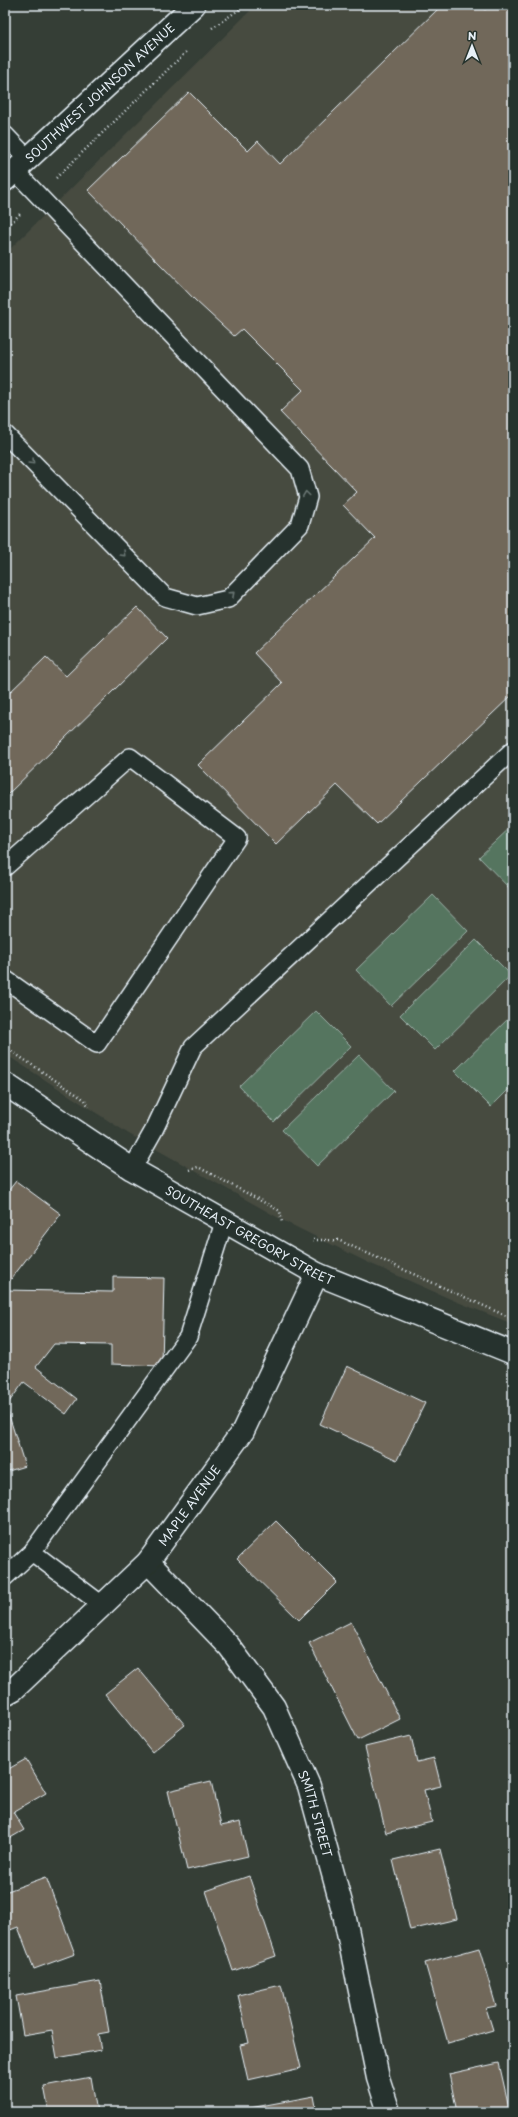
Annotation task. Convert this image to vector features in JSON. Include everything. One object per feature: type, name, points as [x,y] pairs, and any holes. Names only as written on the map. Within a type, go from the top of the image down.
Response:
[{"type":"street","name":"SOUTHWEST JOHNSON AVENUE","points":[[16,169],[194,5]]},
{"type":"street","name":"SOUTHEAST GREGORY STREET","points":[[5,1084],[132,1169],[317,1274],[513,1353]]},
{"type":"street","name":"MAPLE AVENUE","points":[[5,1694],[14,1689],[148,1562],[243,1431],[317,1274]]},
{"type":"street","name":"SMITH STREET","points":[[148,1562],[229,1646],[274,1707],[309,1786],[344,1914],[378,2078],[389,2112]]},
{"type":"lane","points":[[5,135],[16,169],[300,469],[308,497],[300,525],[228,599],[197,606],[166,597],[5,434]]},
{"type":"lane","points":[[132,1169],[154,1130],[193,1047],[513,750]]},
{"type":"lane","points":[[5,867],[130,757],[237,838],[97,1044],[5,979]]},
{"type":"lane","points":[[5,1577],[32,1552],[188,1337],[224,1222]]},
{"type":"lane","points":[[32,1552],[102,1605]]},
{"type":"path","points":[[209,30],[246,5]]},
{"type":"path","points":[[53,181],[188,50]]},
{"type":"path","points":[[5,229],[24,210]]},
{"type":"path","points":[[5,1047],[85,1100],[91,1113]]},
{"type":"path","points":[[184,1172],[198,1167],[280,1211],[283,1226]]},
{"type":"path","points":[[306,1240],[338,1240],[513,1319]]},
{"type":"shaded area","points":[[256,5],[513,5],[513,1324],[455,1301],[369,1263],[284,1221],[129,1134],[5,1054],[5,254]]},
{"type":"green space","points":[[513,825],[513,892],[479,857]]},
{"type":"green space","points":[[433,895],[468,931],[391,1006],[356,970]]},
{"type":"green space","points":[[476,940],[511,975],[435,1050],[400,1015]]},
{"type":"green space","points":[[316,1011],[351,1046],[274,1122],[239,1086]]},
{"type":"green space","points":[[513,1014],[513,1085],[491,1107],[455,1071]]},
{"type":"green space","points":[[359,1055],[394,1091],[317,1166],[282,1130]]},
{"type":"building","points":[[442,5],[480,5],[485,10],[490,5],[513,5],[513,694],[377,824],[337,785],[276,844],[198,765],[282,683],[254,653],[375,538],[343,505],[357,492],[280,412],[303,390],[242,329],[234,336],[196,301],[88,190],[189,92],[248,151],[258,141],[280,164]]},
{"type":"building","points":[[137,607],[167,638],[5,797],[5,697],[46,657],[66,676]]},
{"type":"building","points":[[16,1181],[61,1214],[5,1287],[5,1195]]},
{"type":"building","points":[[113,1277],[164,1278],[162,1366],[111,1364],[111,1345],[54,1344],[36,1367],[77,1399],[66,1414],[24,1382],[6,1406],[25,1466],[5,1472],[5,1290],[113,1292]]},
{"type":"building","points":[[347,1366],[425,1403],[397,1460],[320,1424]]},
{"type":"building","points":[[276,1521],[337,1582],[299,1620],[237,1559]]},
{"type":"building","points":[[351,1622],[400,1719],[358,1740],[309,1643]]},
{"type":"building","points":[[138,1668],[185,1725],[152,1752],[105,1694]]},
{"type":"building","points":[[411,1736],[417,1762],[434,1758],[441,1786],[424,1790],[432,1822],[386,1833],[365,1747]]},
{"type":"building","points":[[26,1759],[46,1793],[13,1812],[24,1830],[5,1841],[5,1771]]},
{"type":"building","points":[[211,1781],[221,1826],[240,1822],[248,1856],[187,1870],[168,1791]]},
{"type":"building","points":[[440,1849],[457,1919],[410,1930],[393,1860]]},
{"type":"building","points":[[249,1876],[276,1956],[233,1971],[206,1891]]},
{"type":"building","points":[[46,1877],[75,1954],[34,1969],[18,1927],[5,1932],[5,1892]]},
{"type":"building","points":[[479,1948],[496,2006],[486,2008],[493,2030],[448,2043],[425,1963]]},
{"type":"building","points":[[100,1981],[109,2032],[98,2034],[101,2050],[57,2058],[52,2030],[23,2035],[16,1996]]},
{"type":"building","points":[[281,1985],[301,2068],[248,2080],[240,2045],[249,2043],[238,1995]]},
{"type":"building","points":[[499,2063],[510,2112],[457,2112],[449,2074]]},
{"type":"building","points":[[91,2077],[97,2112],[49,2112],[44,2086]]},
{"type":"building","points":[[314,2096],[317,2112],[234,2111]]}]
